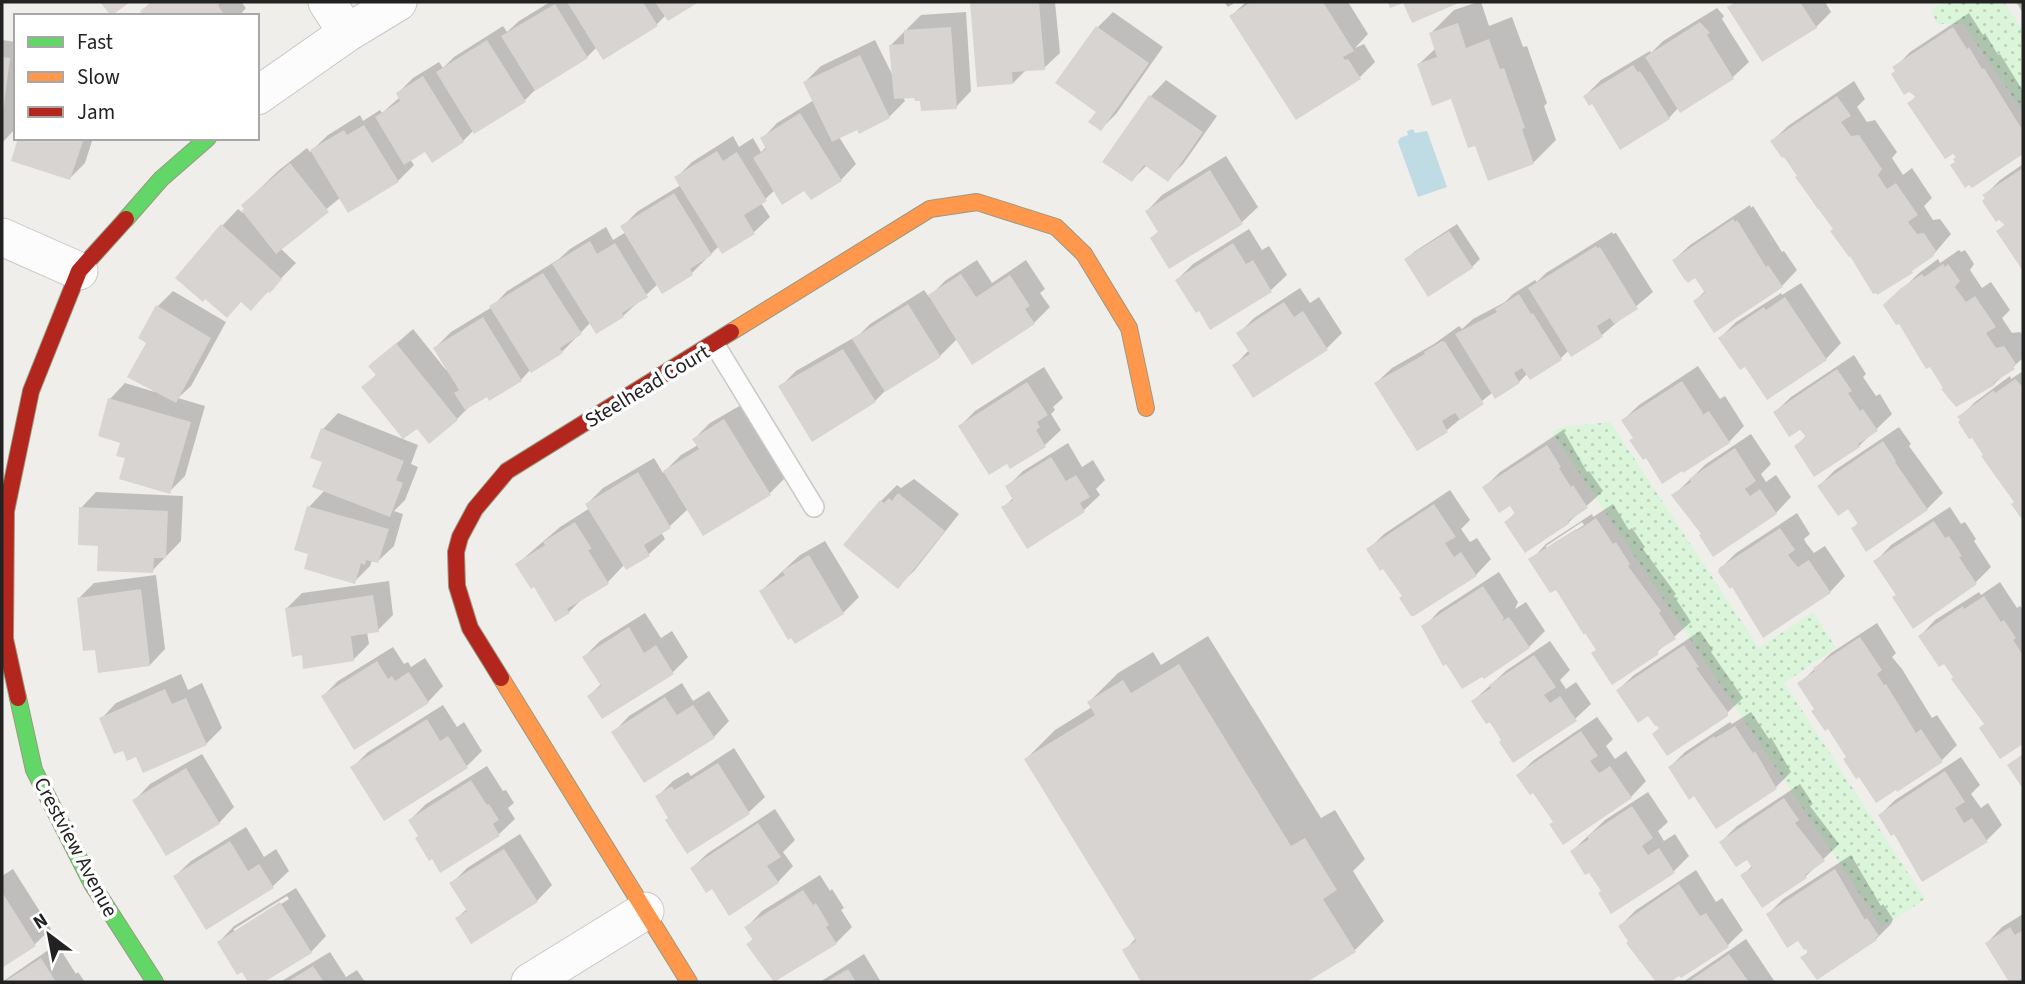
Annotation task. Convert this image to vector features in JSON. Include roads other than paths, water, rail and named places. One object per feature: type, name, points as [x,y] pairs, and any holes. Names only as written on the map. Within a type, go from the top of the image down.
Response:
[{"type":"street","points":[[327,2],[347,33]]},
{"type":"street","points":[[259,95],[347,33],[398,2]]},
{"type":"street","name":"Crestview Avenue","points":[[155,982],[92,884],[34,770],[5,639],[6,512],[31,391],[79,271],[161,179],[206,140]]},
{"type":"street","name":"Steelhead Court","points":[[689,982],[470,628],[457,585],[457,544],[476,504],[507,471],[715,345],[930,209],[977,202],[1056,227],[1084,254],[1129,328],[1146,408]]},
{"type":"street","points":[[2,237],[79,271]]},
{"type":"street","points":[[530,982],[645,911]]},
{"type":"lane","points":[[715,345],[814,507]]},
{"type":"water","points":[[1413,129],[1415,133],[1427,131],[1447,187],[1418,197],[1398,142],[1400,138],[1408,135],[1407,131]]}]
